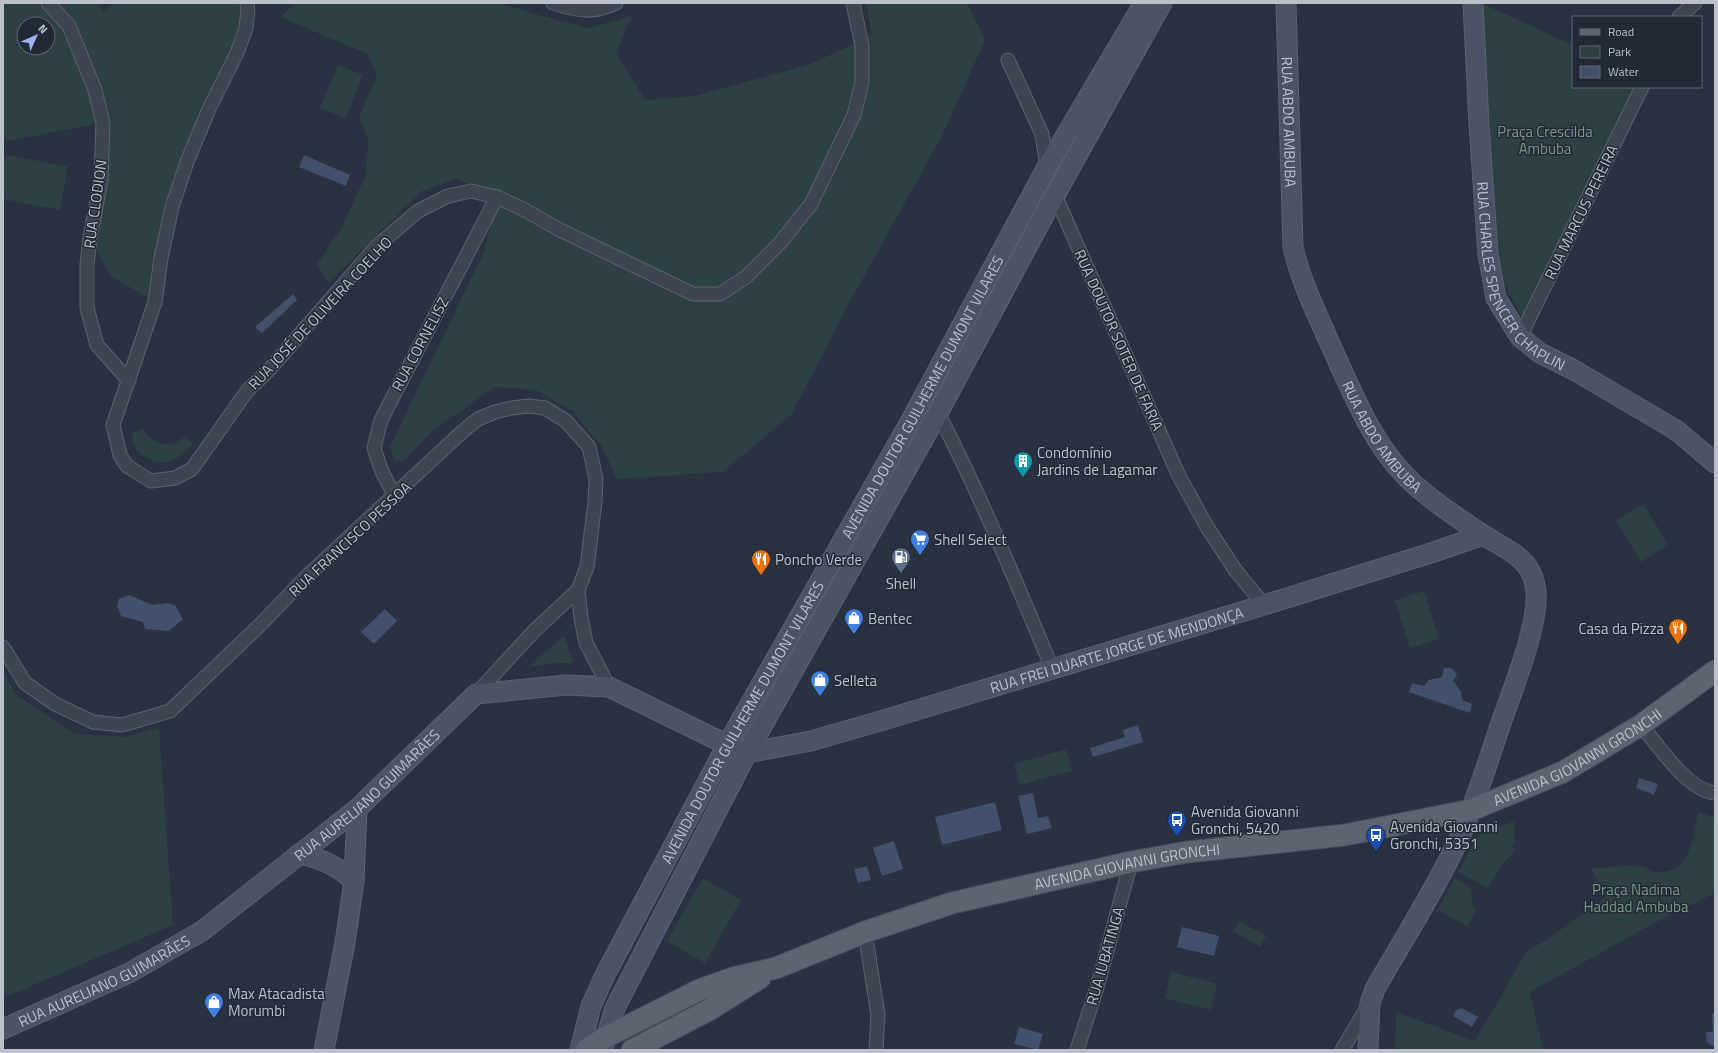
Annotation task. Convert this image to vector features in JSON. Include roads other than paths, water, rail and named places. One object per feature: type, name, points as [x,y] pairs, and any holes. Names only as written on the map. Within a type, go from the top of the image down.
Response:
[{"type":"main road","name":"AVENIDA DOUTOR GUILHERME DUMONT VILARES","points":[[580,1050],[591,1006],[605,975],[727,745],[909,424],[1047,167],[1144,3]]},
{"type":"main road","name":"AVENIDA DOUTOR GUILHERME DUMONT VILARES","points":[[604,1044],[615,1008],[747,753],[938,413],[1055,195],[1162,3]]},
{"type":"main road","name":"RUA ABDO AMBUBA","points":[[1286,3],[1293,247],[1298,270],[1350,388],[1370,428],[1382,447],[1408,479],[1418,488],[1483,535],[1513,554],[1530,569],[1536,583],[1534,617],[1520,668],[1471,810],[1458,842],[1375,989],[1370,1003],[1368,1050]]},
{"type":"main road","name":"RUA CHARLES SPENCER CHAPLIN","points":[[1473,3],[1478,125],[1488,254],[1496,298],[1520,337],[1540,352],[1574,370],[1676,430],[1715,463]]},
{"type":"main road","name":"RUA FREI DUARTE JORGE DE MENDONÇA","points":[[747,753],[819,738],[1264,605],[1434,552],[1483,535]]},
{"type":"main road","name":"AVENIDA GIOVANNI GRONCHI","points":[[586,1050],[604,1044],[699,990],[733,978],[776,968],[865,932],[952,903],[1131,862],[1187,852],[1345,835],[1471,810],[1564,772],[1641,725],[1715,671]]},
{"type":"main road","points":[[476,694],[566,685],[609,687],[727,745],[747,753]]},
{"type":"main road","name":"RUA AURELIANO GUIMARÃES","points":[[3,1029],[129,973],[202,931],[356,809],[476,694]]},
{"type":"main road","points":[[324,1050],[345,943],[354,881],[356,809]]},
{"type":"main road","points":[[299,854],[315,857],[330,863],[354,881]]},
{"type":"main road","name":"AVENIDA GIOVANNI GRONCHI","points":[[632,1050],[709,1010],[776,968]]},
{"type":"street","name":"RUA CLODION","points":[[48,3],[69,26],[95,90],[101,116],[101,180],[87,264],[87,308],[97,344],[129,381]]},
{"type":"street","name":"RUA JOSÉ DE OLIVEIRA COELHO","points":[[247,3],[248,11],[246,28],[236,53],[209,109],[187,162],[172,207],[161,258],[155,302],[113,424],[120,454],[127,466],[151,481],[175,478],[194,468],[247,391],[269,370],[376,247],[418,211],[448,196],[471,191],[497,197],[523,209],[560,230],[693,294],[720,294],[746,277],[780,243],[811,204],[854,115],[862,82],[862,46],[853,3]]},
{"type":"street","points":[[554,3],[579,11],[593,11],[616,3]]},
{"type":"street","points":[[1680,16],[1694,3]]},
{"type":"street","points":[[1008,60],[1042,134],[1047,167]]},
{"type":"street","name":"RUA MARCUS PEREIRA","points":[[1520,337],[1642,88]]},
{"type":"street","name":"RUA DOUTOR SOTER DE FARIA","points":[[1055,195],[1179,476],[1207,527],[1236,572],[1264,605]]},
{"type":"street","name":"RUA CORNELISZ","points":[[395,496],[382,472],[374,448],[381,420],[497,197]]},
{"type":"street","name":"RUA FRANCISCO PESSOA","points":[[3,647],[25,683],[55,704],[93,722],[122,725],[170,711],[259,626],[307,576],[478,419],[511,408],[529,406],[545,408],[566,422],[578,433],[589,447],[593,461],[596,479],[595,502],[587,567],[578,590],[534,631],[476,694]]},
{"type":"street","points":[[938,413],[964,462],[1001,545],[1052,668]]},
{"type":"street","name":"RUA FRANCISCO PESSOA","points":[[578,590],[581,618],[586,643],[609,687]]},
{"type":"street","points":[[1641,725],[1685,778],[1697,787],[1708,792],[1715,793]]},
{"type":"street","name":"RUA IUBATINGA","points":[[1077,1050],[1098,984],[1131,862]]},
{"type":"street","points":[[865,932],[878,1015],[876,1050]]},
{"type":"street","points":[[1342,1050],[1370,1003]]},
{"type":"water","points":[[304,155],[350,175],[346,186],[299,167]]},
{"type":"water","points":[[293,294],[297,300],[262,333],[255,327]]},
{"type":"water","points":[[129,595],[153,605],[167,603],[175,605],[183,619],[169,631],[145,629],[143,622],[121,616],[117,606],[119,599]]},
{"type":"water","points":[[385,609],[397,621],[374,644],[361,632]]},
{"type":"water","points":[[1444,668],[1451,668],[1457,674],[1453,681],[1461,691],[1462,700],[1472,704],[1470,713],[1409,692],[1412,683],[1424,686],[1429,680],[1442,677]]},
{"type":"water","points":[[1138,725],[1143,742],[1093,757],[1090,748],[1125,737],[1123,730]]},
{"type":"water","points":[[1639,778],[1658,784],[1654,795],[1636,788]]},
{"type":"water","points":[[1033,793],[1038,818],[1048,816],[1052,828],[1027,834],[1018,796]]},
{"type":"water","points":[[995,802],[1002,830],[942,845],[935,817]]},
{"type":"water","points":[[894,841],[903,869],[882,876],[873,848]]},
{"type":"water","points":[[867,866],[871,880],[858,883],[854,869]]},
{"type":"water","points":[[1182,927],[1219,936],[1214,956],[1177,947]]},
{"type":"water","points":[[1462,1008],[1478,1017],[1472,1027],[1453,1016],[1456,1010]]},
{"type":"water","points":[[1715,1013],[1715,1046],[1712,1046],[1707,1042],[1706,1032],[1713,1032],[1712,1014]]},
{"type":"water","points":[[1019,1027],[1043,1034],[1038,1050],[1014,1044]]},
{"type":"place","name":"Condomínio Jardins de Lagamar","points":[[1023,478]]},
{"type":"place","name":"Shell Select","points":[[920,556]]},
{"type":"place","name":"Shell","points":[[901,574]]},
{"type":"place","name":"Poncho Verde","points":[[761,576]]},
{"type":"place","name":"Bentec","points":[[854,635]]},
{"type":"place","name":"Casa da Pizza","points":[[1678,645]]},
{"type":"place","name":"Selleta","points":[[820,697]]},
{"type":"place","name":"Avenida Giovanni Gronchi, 5420","points":[[1177,837]]},
{"type":"place","name":"Avenida Giovanni Gronchi, 5351","points":[[1376,852]]},
{"type":"place","name":"Max Atacadista Morumbi","points":[[214,1019]]},
{"type":"park label","name":"Praça Crescilda Ambuba","points":[[1545,140]]},
{"type":"park label","name":"Praça Nadima Haddad Ambuba","points":[[1636,898]]}]
